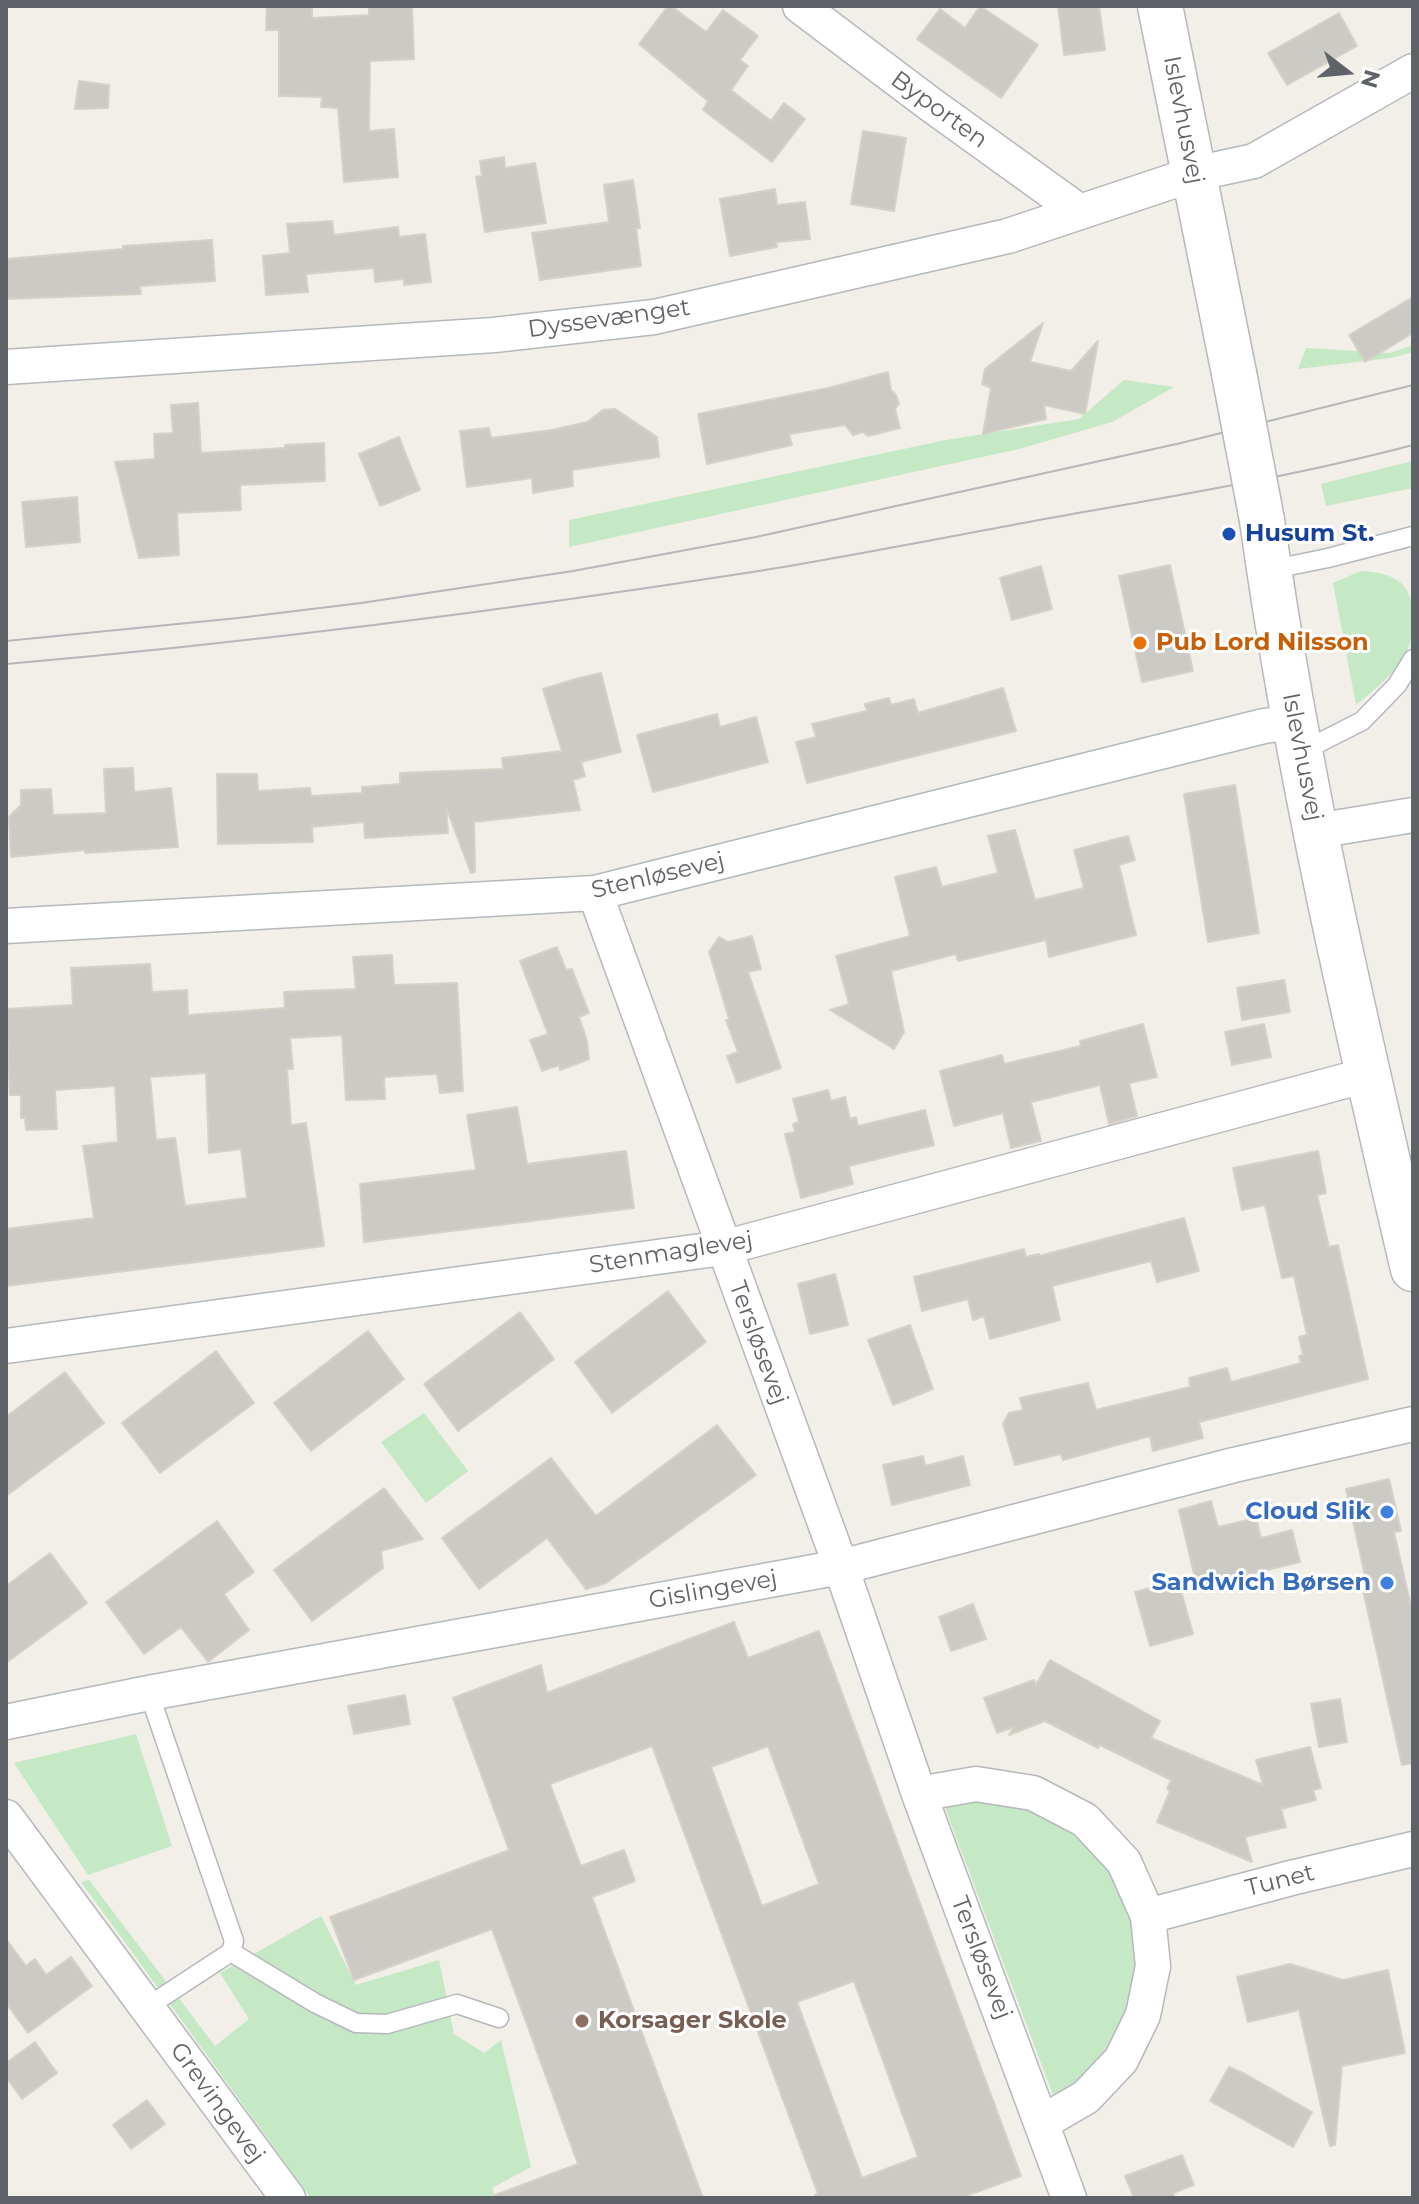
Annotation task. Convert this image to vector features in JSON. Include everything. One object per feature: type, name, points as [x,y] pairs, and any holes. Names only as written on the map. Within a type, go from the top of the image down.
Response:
[{"type":"street","name":"Byporten","points":[[800,6],[1080,212]]},
{"type":"street","name":"Islevhusvej","points":[[1160,6],[1262,520],[1298,737],[1337,942],[1413,1269]]},
{"type":"street","name":"Dyssevænget","points":[[6,367],[478,336],[654,317],[1008,236],[1194,174],[1254,161],[1413,71]]},
{"type":"street","name":"Stenløsevej","points":[[6,926],[595,893],[1264,726],[1298,737]]},
{"type":"street","points":[[1316,831],[1413,815]]},
{"type":"street","name":"Tersløsevej","points":[[595,893],[841,1567],[919,1794],[1069,2198]]},
{"type":"street","name":"Stenmaglevej","points":[[6,1346],[723,1248],[1367,1075]]},
{"type":"street","name":"Gislingevej","points":[[6,1722],[149,1693],[841,1567],[1234,1465],[1413,1424]]},
{"type":"street","points":[[919,1794],[976,1784],[1033,1793],[1072,1813],[1085,1820],[1124,1862],[1148,1916],[1153,1966],[1138,2027],[1121,2060],[1086,2097],[1043,2122]]},
{"type":"street","name":"Grevingevej","points":[[6,1817],[288,2198]]},
{"type":"street","name":"Tunet","points":[[1148,1916],[1413,1849]]},
{"type":"lane","points":[[1269,570],[1413,536]]},
{"type":"lane","points":[[1298,737],[1362,721],[1397,685],[1413,659]]},
{"type":"lane","points":[[147,2007],[231,1952],[234,1941],[149,1693]]},
{"type":"lane","points":[[231,1952],[315,2003],[356,2023],[387,2024],[457,2004],[499,2018]]},
{"type":"green space","points":[[1413,345],[1413,352],[1391,358],[1298,369],[1306,348],[1390,353]]},
{"type":"green space","points":[[1124,380],[1174,387],[1112,422],[1019,449],[569,547],[569,520],[946,440],[1079,419]]},
{"type":"green space","points":[[1413,461],[1413,488],[1326,506],[1321,484]]},
{"type":"green space","points":[[1361,571],[1392,577],[1405,588],[1410,596],[1413,624],[1409,646],[1402,661],[1356,705],[1333,583]]},
{"type":"green space","points":[[424,1413],[468,1471],[426,1503],[381,1442]]},
{"type":"green space","points":[[136,1734],[172,1846],[88,1875],[14,1763]]},
{"type":"green space","points":[[969,1798],[1027,1810],[1077,1834],[1113,1870],[1133,1919],[1139,1966],[1129,2005],[1102,2055],[1078,2082],[1053,2095],[944,1805]]},
{"type":"green space","points":[[89,1880],[215,2046],[249,2019],[220,1973],[321,1916],[356,1985],[439,1960],[454,2034],[484,2053],[501,2040],[531,2167],[492,2188],[496,2198],[311,2198],[81,1882]]},
{"type":"building","points":[[267,6],[312,6],[312,18],[369,15],[369,6],[412,6],[414,59],[370,61],[369,131],[394,129],[398,177],[344,182],[338,108],[321,107],[322,97],[279,96],[279,30],[266,30]]},
{"type":"building","points":[[668,6],[706,32],[723,10],[758,36],[740,60],[748,66],[731,90],[771,121],[784,103],[805,119],[772,162],[703,110],[708,101],[639,44]]},
{"type":"building","points":[[980,6],[1038,45],[1001,98],[917,39],[940,9],[965,28]]},
{"type":"building","points":[[1058,6],[1099,6],[1105,50],[1064,55]]},
{"type":"building","points":[[1339,13],[1357,46],[1287,85],[1268,53]]},
{"type":"building","points":[[79,81],[109,85],[108,108],[75,109]]},
{"type":"building","points":[[863,131],[906,138],[894,211],[851,204]]},
{"type":"building","points":[[504,157],[505,168],[535,163],[546,223],[485,232],[476,177],[482,176],[480,161]]},
{"type":"building","points":[[633,180],[640,228],[636,228],[641,266],[540,280],[532,233],[609,222],[604,185]]},
{"type":"building","points":[[775,189],[777,205],[805,202],[810,239],[776,242],[777,247],[730,256],[720,199]]},
{"type":"building","points":[[332,221],[334,235],[398,227],[399,237],[425,234],[431,282],[404,285],[404,279],[375,282],[374,268],[306,274],[308,292],[266,295],[263,256],[290,253],[287,224]]},
{"type":"building","points":[[212,240],[215,281],[140,286],[141,294],[6,299],[6,259]]},
{"type":"building","points":[[1413,297],[1413,333],[1365,362],[1349,335]]},
{"type":"building","points":[[1043,323],[1030,362],[1071,371],[1098,341],[1085,414],[1044,405],[1046,419],[983,434],[991,388],[982,384],[985,369]]},
{"type":"building","points":[[888,372],[891,390],[899,404],[895,409],[900,428],[868,436],[863,432],[853,435],[845,425],[789,434],[792,445],[707,464],[698,414],[828,388]]},
{"type":"building","points":[[198,403],[201,453],[324,443],[325,481],[240,485],[241,510],[177,513],[179,555],[139,558],[115,462],[155,459],[154,434],[173,433],[171,405]]},
{"type":"building","points":[[615,409],[657,437],[659,457],[572,470],[573,486],[533,493],[532,478],[467,487],[460,431],[489,428],[491,438],[552,430],[587,422],[603,410]]},
{"type":"building","points":[[399,437],[420,490],[380,506],[359,454]]},
{"type":"building","points":[[77,497],[80,542],[26,547],[22,502]]},
{"type":"building","points":[[1170,565],[1193,671],[1142,682],[1119,576]]},
{"type":"building","points":[[1041,566],[1052,609],[1012,620],[1000,578]]},
{"type":"building","points":[[601,673],[621,752],[581,762],[585,776],[573,780],[580,810],[474,822],[475,872],[471,873],[446,807],[448,833],[365,838],[364,822],[312,827],[313,842],[218,844],[217,774],[257,774],[258,791],[310,788],[311,796],[362,793],[362,787],[400,784],[400,773],[503,769],[502,758],[562,751],[543,689]]},
{"type":"building","points":[[1003,688],[1016,731],[807,783],[796,742],[816,737],[812,724],[867,711],[865,704],[889,698],[891,705],[914,699],[918,713]]},
{"type":"building","points":[[717,714],[720,727],[756,717],[768,762],[653,792],[637,735]]},
{"type":"building","points":[[133,768],[134,792],[171,788],[178,847],[85,853],[85,850],[11,857],[9,817],[21,805],[21,790],[51,789],[53,815],[106,813],[104,769]]},
{"type":"building","points":[[1235,785],[1259,933],[1208,942],[1184,794]]},
{"type":"building","points":[[1015,830],[1035,900],[1084,888],[1074,850],[1128,836],[1135,860],[1119,865],[1136,935],[1049,957],[1046,940],[958,961],[956,954],[891,971],[904,1032],[894,1049],[830,1010],[849,1004],[836,956],[910,936],[895,877],[936,867],[942,887],[998,873],[988,836]]},
{"type":"building","points":[[752,936],[761,969],[748,972],[781,1068],[737,1083],[727,1056],[738,1052],[726,1020],[729,1019],[709,952],[719,937],[728,942]]},
{"type":"building","points":[[557,947],[566,970],[572,969],[589,1013],[579,1017],[589,1059],[560,1070],[559,1065],[542,1071],[530,1040],[548,1034],[520,961]]},
{"type":"building","points":[[392,955],[394,985],[457,983],[463,1091],[440,1093],[437,1074],[384,1077],[385,1099],[346,1100],[342,1035],[290,1038],[293,1069],[287,1069],[291,1125],[306,1123],[324,1246],[6,1286],[6,1229],[94,1218],[83,1146],[118,1142],[115,1086],[55,1090],[57,1129],[26,1130],[25,1118],[21,1118],[21,1095],[10,1095],[6,1009],[73,1005],[71,968],[150,964],[152,992],[187,990],[188,1015],[285,1008],[284,992],[356,989],[353,957]],"holes":[[[206,1073],[209,1153],[241,1149],[247,1198],[185,1206],[175,1138],[156,1140],[150,1077]]]},
{"type":"building","points":[[1284,980],[1290,1012],[1242,1020],[1237,988]]},
{"type":"building","points":[[1143,1024],[1157,1077],[1129,1083],[1137,1116],[1109,1124],[1100,1085],[1031,1102],[1041,1141],[1011,1148],[1003,1113],[954,1126],[940,1071],[1002,1055],[1004,1064],[1081,1046],[1080,1041]]},
{"type":"building","points":[[1264,1024],[1271,1057],[1232,1065],[1225,1032]]},
{"type":"building","points":[[828,1090],[831,1101],[845,1097],[850,1119],[856,1117],[858,1126],[925,1110],[934,1145],[849,1166],[853,1184],[801,1198],[785,1134],[795,1132],[793,1124],[799,1122],[793,1099]]},
{"type":"building","points":[[517,1107],[527,1164],[626,1151],[634,1208],[364,1242],[360,1184],[476,1170],[467,1115]]},
{"type":"building","points":[[1318,1151],[1326,1193],[1317,1195],[1329,1247],[1338,1245],[1368,1379],[1199,1422],[1203,1438],[1153,1451],[1150,1436],[1063,1460],[1061,1454],[1015,1465],[1003,1424],[1009,1413],[1023,1410],[1020,1398],[1088,1383],[1096,1410],[1190,1387],[1189,1378],[1227,1368],[1231,1382],[1301,1363],[1299,1356],[1303,1355],[1299,1337],[1307,1335],[1294,1276],[1282,1278],[1265,1205],[1242,1210],[1233,1168]]},
{"type":"building","points":[[1184,1218],[1199,1271],[1157,1282],[1151,1261],[1052,1286],[1060,1320],[990,1339],[984,1316],[973,1320],[968,1299],[922,1311],[914,1277],[1024,1249],[1026,1257],[1039,1256]]},
{"type":"building","points":[[835,1274],[848,1325],[810,1334],[798,1284]]},
{"type":"building","points":[[668,1291],[706,1342],[612,1413],[575,1362]]},
{"type":"building","points":[[520,1312],[554,1359],[458,1431],[424,1384]]},
{"type":"building","points":[[910,1325],[933,1389],[893,1405],[868,1340]]},
{"type":"building","points":[[368,1331],[404,1379],[311,1451],[274,1403]]},
{"type":"building","points":[[216,1351],[254,1403],[160,1473],[122,1423]]},
{"type":"building","points":[[65,1372],[104,1423],[6,1496],[6,1417]]},
{"type":"building","points":[[717,1425],[756,1475],[606,1583],[586,1589],[547,1538],[479,1589],[442,1538],[551,1458],[596,1516]]},
{"type":"building","points":[[923,1456],[925,1466],[963,1456],[970,1485],[892,1505],[883,1465]]},
{"type":"building","points":[[1389,1479],[1401,1531],[1394,1532],[1413,1615],[1413,1763],[1402,1765],[1361,1581],[1366,1580],[1346,1489]]},
{"type":"building","points":[[384,1488],[423,1539],[381,1551],[383,1568],[312,1621],[274,1570]]},
{"type":"building","points":[[1211,1501],[1218,1527],[1256,1518],[1261,1538],[1292,1530],[1300,1562],[1197,1587],[1179,1510]]},
{"type":"building","points":[[217,1521],[254,1572],[224,1594],[249,1630],[208,1662],[181,1627],[144,1654],[106,1602]]},
{"type":"building","points":[[50,1553],[87,1603],[6,1663],[6,1586]]},
{"type":"building","points":[[1178,1580],[1193,1634],[1150,1646],[1135,1592]]},
{"type":"building","points":[[973,1604],[986,1639],[951,1651],[939,1617]]},
{"type":"building","points":[[734,1622],[748,1658],[819,1631],[1021,2176],[960,2198],[815,2198],[818,2194],[652,1746],[550,1784],[581,1866],[624,1850],[635,1881],[592,1897],[703,2198],[495,2198],[495,2195],[578,2164],[492,1929],[354,1980],[330,1917],[509,1850],[453,1698],[541,1665],[547,1693]],"holes":[[[768,1746],[819,1884],[762,1906],[711,1767]],[[854,1981],[918,2157],[862,2178],[797,2002]]]},
{"type":"building","points":[[1050,1660],[1160,1721],[1151,1738],[1263,1785],[1256,1760],[1310,1747],[1321,1788],[1313,1790],[1316,1800],[1281,1809],[1286,1827],[1245,1837],[1252,1862],[1157,1822],[1170,1791],[1167,1789],[1171,1780],[1045,1721],[1009,1735],[1014,1727],[997,1733],[984,1698],[1034,1680],[1036,1685]]},
{"type":"building","points":[[405,1695],[410,1724],[354,1734],[348,1706]]},
{"type":"building","points":[[1340,1699],[1347,1742],[1319,1747],[1311,1704]]},
{"type":"building","points":[[6,1939],[26,1966],[35,1959],[46,1975],[71,1957],[92,1986],[28,2033],[6,2003]]},
{"type":"building","points":[[1290,1964],[1343,1980],[1388,1970],[1405,2053],[1342,2066],[1335,2145],[1330,2146],[1299,2010],[1248,2022],[1237,1977]]},
{"type":"building","points":[[35,2042],[57,2073],[22,2099],[6,2077],[6,2063]]},
{"type":"building","points":[[1229,2067],[1312,2112],[1293,2147],[1210,2101]]},
{"type":"building","points":[[147,2100],[165,2124],[131,2149],[113,2125]]},
{"type":"building","points":[[1182,2155],[1194,2185],[1173,2193],[1175,2198],[1134,2198],[1125,2176]]},
{"type":"tram line","points":[[6,641],[361,603],[573,571],[756,537],[1181,443],[1413,385]]},
{"type":"tram line","points":[[6,664],[383,624],[759,571],[1224,487],[1413,445]]},
{"type":"place","name":"Husum St.","points":[[1229,534]]},
{"type":"place","name":"Pub Lord Nilsson","points":[[1140,643]]},
{"type":"place","name":"Cloud Slik","points":[[1387,1512]]},
{"type":"place","name":"Sandwich Børsen","points":[[1387,1583]]},
{"type":"place","name":"Korsager Skole","points":[[582,2021]]}]
